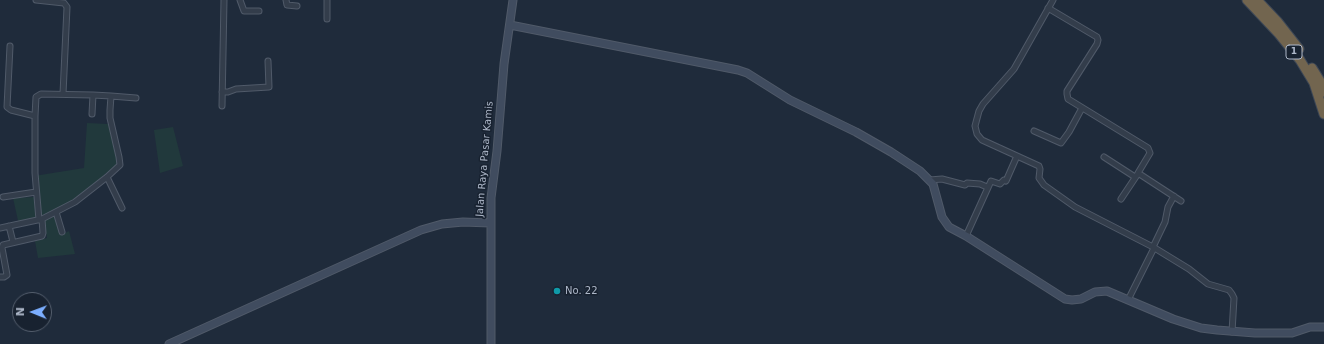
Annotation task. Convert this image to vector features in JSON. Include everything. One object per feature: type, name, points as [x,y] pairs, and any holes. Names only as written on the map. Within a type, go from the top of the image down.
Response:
[{"type":"highway","name":"1","points":[[1248,0],[1274,23],[1306,58],[1320,81],[1324,92]]},
{"type":"highway","name":"1","points":[[1257,0],[1314,82],[1324,114]]},
{"type":"street","points":[[36,0],[60,2],[64,3],[67,7],[63,94]]},
{"type":"street","points":[[222,106],[224,0]]},
{"type":"street","points":[[240,0],[244,11],[259,11]]},
{"type":"street","points":[[286,0],[287,5],[298,6]]},
{"type":"street","points":[[327,0],[327,18]]},
{"type":"street","name":"Jalan Raya Pasar Kamis","points":[[491,344],[491,198],[504,64],[513,0]]},
{"type":"street","points":[[1053,0],[1018,63],[983,104],[976,119],[976,130],[982,140],[1039,166],[1040,181],[1048,189],[1075,207],[1154,248],[1193,272],[1208,284],[1232,292],[1234,298],[1232,332]]},
{"type":"street","points":[[1048,8],[1098,40],[1067,93],[1068,99],[1149,149],[1150,153],[1121,199]]},
{"type":"street","points":[[510,25],[747,73],[790,100],[856,132],[920,171],[930,180],[935,190],[942,218],[949,227],[966,236],[1065,299],[1081,299],[1095,292],[1111,292],[1189,325],[1232,332],[1292,333],[1310,327],[1324,327]]},
{"type":"street","points":[[10,46],[7,106],[10,110],[35,116]]},
{"type":"street","points":[[222,92],[236,89],[269,87],[268,61]]},
{"type":"street","points":[[0,277],[7,275],[2,246],[6,243],[42,236],[43,233],[36,192],[35,173],[35,116],[37,95],[63,94],[136,98]]},
{"type":"street","points":[[92,114],[93,95]]},
{"type":"street","points":[[0,228],[40,220],[56,212],[74,202],[119,167],[120,161],[110,118],[111,96]]},
{"type":"street","points":[[1034,131],[1061,143],[1069,132],[1082,108]]},
{"type":"street","points":[[966,236],[987,187],[991,181],[1000,184],[1004,180],[1006,181],[1017,156]]},
{"type":"street","points":[[1104,157],[1181,201]]},
{"type":"street","points":[[107,177],[122,208]]},
{"type":"street","points":[[930,180],[942,179],[965,185],[967,183],[980,184],[987,187]]},
{"type":"street","points":[[3,197],[36,192]]},
{"type":"street","points":[[1128,300],[1154,248],[1165,222],[1168,206],[1174,196]]},
{"type":"street","points":[[56,212],[62,232]]},
{"type":"street","points":[[169,344],[420,230],[442,224],[464,222],[490,223]]},
{"type":"street","points":[[9,226],[13,242]]},
{"type":"green space","points":[[87,123],[108,124],[122,165],[106,173],[90,191],[56,216],[61,235],[69,231],[75,254],[38,258],[35,241],[47,238],[44,220],[19,225],[13,198],[35,197],[34,176],[84,168]]},
{"type":"green space","points":[[173,127],[183,166],[160,173],[154,130]]},
{"type":"place","name":"No. 22","points":[[557,291]]}]
